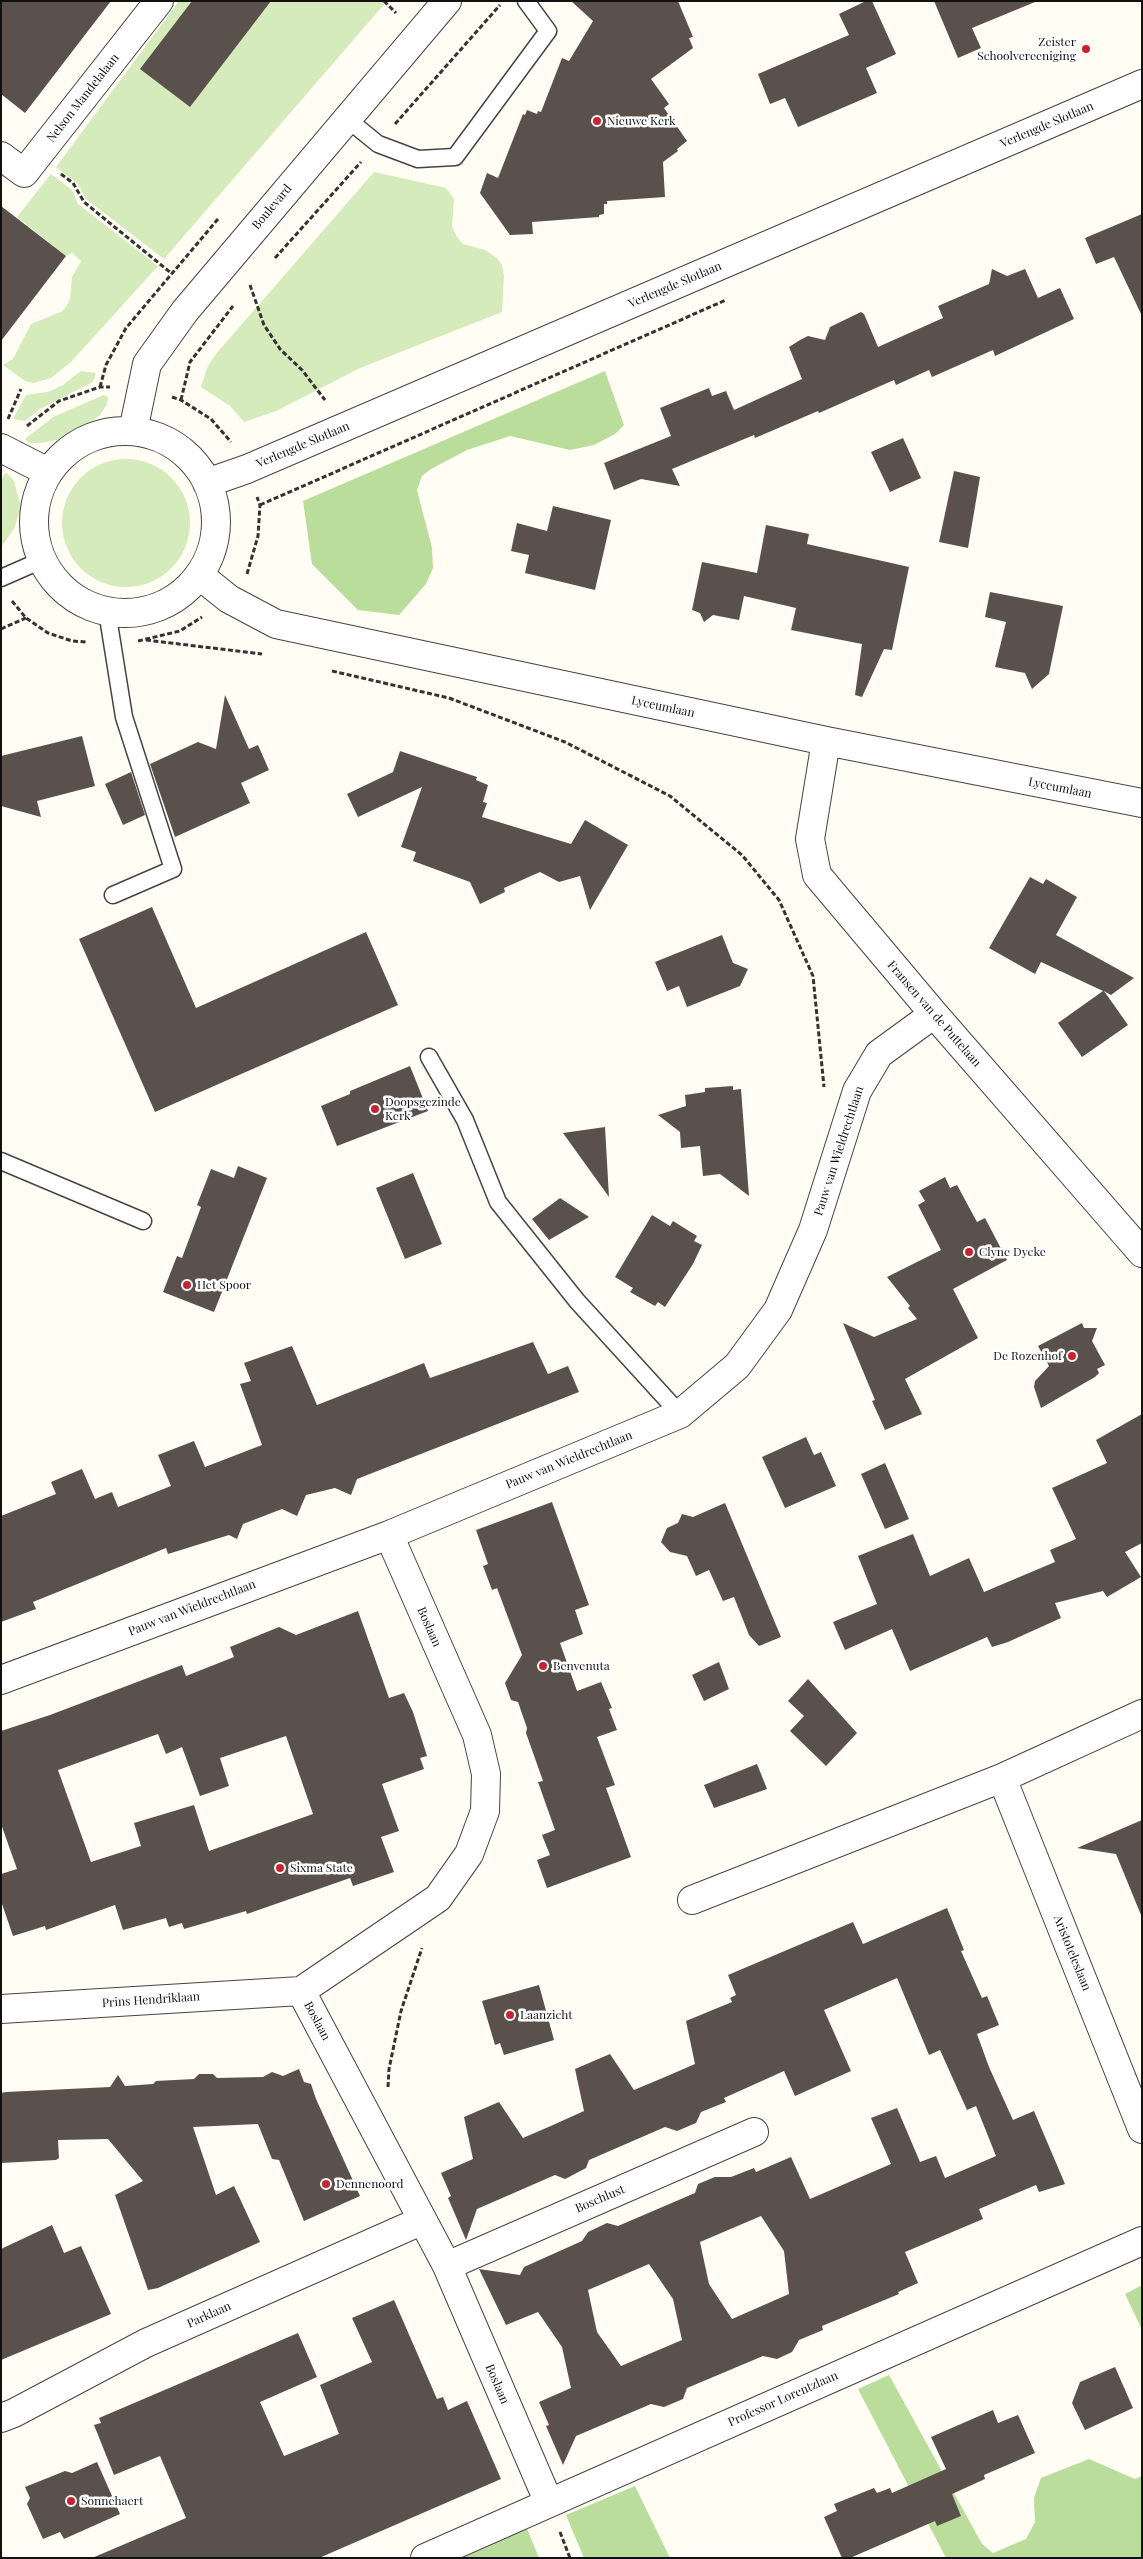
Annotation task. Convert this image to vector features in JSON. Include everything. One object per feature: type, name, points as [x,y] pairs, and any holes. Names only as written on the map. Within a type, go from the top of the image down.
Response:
[{"type":"street","name":"Nelson Mandelalaan","points":[[1,156],[24,173],[160,1]]},
{"type":"street","name":"Boulevard","points":[[133,431],[147,364],[185,311],[346,118],[447,1]]},
{"type":"street","name":"Verlengde Slotlaan","points":[[207,484],[256,465],[1142,84]]},
{"type":"street","points":[[116,431],[133,431],[149,434],[177,448],[189,458],[207,484],[215,510],[215,530],[211,551],[199,575],[174,598],[158,606],[133,612],[107,611],[86,604],[68,593],[53,578],[42,560],[37,545],[34,515],[36,500],[48,472],[65,454],[85,440],[116,431]]},
{"type":"street","points":[[4,442],[48,472]]},
{"type":"street","name":"Lyceumlaan","points":[[199,575],[229,599],[276,624],[826,742],[1142,803]]},
{"type":"street","name":"Fransen van de Puttelaan","points":[[826,742],[810,839],[817,875],[934,1014],[1142,1253]]},
{"type":"street","name":"Pauw van Wieldrechtlaan","points":[[1,1680],[389,1535],[680,1414],[737,1366],[778,1310],[813,1230],[857,1091],[879,1054],[934,1014]]},
{"type":"street","name":"Boslaan","points":[[389,1535],[477,1735],[486,1774],[485,1812],[469,1854],[438,1898],[301,1991],[421,2221],[447,2266],[549,2503]]},
{"type":"street","points":[[692,1900],[1002,1778],[1142,1714]]},
{"type":"street","name":"Aristoteleslaan","points":[[1002,1778],[1142,2129]]},
{"type":"street","name":"Prins Hendriklaan","points":[[1,2009],[301,1991]]},
{"type":"street","name":"Boschlust","points":[[447,2266],[754,2132]]},
{"type":"street","name":"Parklaan","points":[[1,2418],[14,2413],[146,2343],[421,2221]]},
{"type":"street","name":"Professor Lorentzlaan","points":[[425,2558],[1142,2241]]},
{"type":"lane","points":[[346,118],[378,144],[418,158],[455,157],[548,30],[526,1]]},
{"type":"lane","points":[[1,578],[42,560]]},
{"type":"lane","points":[[107,611],[110,643],[124,716],[173,869],[113,895]]},
{"type":"lane","points":[[429,1057],[466,1120],[498,1202],[577,1301],[680,1414]]},
{"type":"lane","points":[[1,1161],[143,1221]]},
{"type":"path","points":[[384,1],[398,15]]},
{"type":"path","points":[[269,264],[504,1]]},
{"type":"path","points":[[37,157],[73,183],[84,202],[171,273]]},
{"type":"path","points":[[244,293],[256,278]]},
{"type":"path","points":[[250,285],[264,325],[280,349],[302,370],[328,405]]},
{"type":"path","points":[[1,628],[26,618],[48,633],[72,641],[110,643],[146,640],[180,630],[229,599],[240,586],[254,554],[258,536],[260,505],[735,296]]},
{"type":"path","points":[[235,447],[211,420],[181,400],[190,362],[238,300]]},
{"type":"path","points":[[4,442],[59,401],[100,387]]},
{"type":"path","points":[[4,442],[21,389]]},
{"type":"path","points":[[146,640],[272,656]]},
{"type":"path","points":[[328,670],[449,698],[565,742],[670,796],[742,856],[779,900],[813,976],[824,1095]]},
{"type":"path","points":[[388,2096],[389,2069],[401,2011],[438,1898]]},
{"type":"green space","points":[[179,1],[387,1],[164,259],[86,199],[77,183],[56,167]]},
{"type":"green space","points":[[374,172],[446,188],[454,199],[452,226],[457,237],[463,244],[485,250],[496,257],[502,265],[504,276],[502,312],[360,368],[276,411],[244,422],[230,406],[201,387],[207,368],[215,355]]},
{"type":"green space","points":[[51,174],[72,190],[78,204],[158,266],[71,362],[51,378],[33,383],[25,381],[3,365],[13,359],[31,324],[61,312],[66,307],[70,299],[72,277],[81,261],[72,253],[66,256],[17,217]]},
{"type":"green space","points":[[81,371],[96,373],[93,382],[40,409],[25,421],[13,419],[26,395],[48,392],[63,385]]},
{"type":"green space","points":[[605,371],[624,425],[615,434],[594,445],[570,450],[510,436],[467,450],[431,469],[422,476],[417,490],[432,548],[433,568],[426,584],[399,615],[358,610],[312,564],[303,501]]},
{"type":"green space","points":[[104,395],[108,397],[107,404],[100,415],[90,423],[57,440],[29,443],[25,439],[53,417]]},
{"type":"green space","points":[[126,459],[150,464],[171,478],[185,499],[190,523],[185,547],[171,568],[150,582],[126,587],[102,582],[81,568],[67,547],[62,523],[67,499],[81,478],[102,464]]},
{"type":"green space","points":[[7,473],[14,481],[21,507],[14,529],[1,547],[1,482],[4,474]]},
{"type":"green space","points":[[1142,2285],[1142,2330],[1125,2294]]},
{"type":"green space","points":[[889,2375],[982,2544],[993,2553],[1026,2539],[1035,2522],[1034,2498],[1041,2478],[1089,2459],[1135,2479],[1142,2476],[1142,2558],[946,2558],[858,2389]]},
{"type":"green space","points":[[635,2486],[670,2558],[584,2558],[566,2515]]},
{"type":"green space","points":[[526,2526],[539,2558],[456,2558]]},
{"type":"building","points":[[1,1],[111,1],[25,113],[1,94]]},
{"type":"building","points":[[192,1],[271,1],[190,107],[140,69]]},
{"type":"building","name":"Nieuwe Kerk","points":[[571,1],[678,1],[693,37],[689,38],[693,48],[651,79],[669,104],[664,108],[687,141],[677,149],[678,151],[663,162],[665,197],[607,201],[607,204],[604,204],[604,214],[599,215],[599,217],[532,222],[533,234],[510,235],[480,193],[487,173],[498,178],[523,114],[525,115],[527,110],[537,114],[538,111],[541,112],[562,58],[569,61],[593,21]]},
{"type":"building","points":[[866,1],[872,1],[896,54],[866,68],[877,93],[798,127],[785,98],[770,104],[758,74],[849,35],[839,14]]},
{"type":"building","points":[[934,1],[1035,2],[972,28],[981,48],[958,58]]},
{"type":"building","points":[[1,206],[66,256],[1,341]]},
{"type":"building","points":[[1142,214],[1142,316],[1114,257],[1096,264],[1085,238]]},
{"type":"building","points":[[992,269],[1007,276],[1025,269],[1038,298],[1060,288],[1074,319],[995,356],[993,350],[932,377],[929,370],[896,385],[894,380],[819,413],[818,411],[755,438],[754,435],[672,469],[680,486],[641,479],[614,490],[604,463],[671,436],[660,408],[709,388],[712,396],[726,391],[734,410],[802,379],[789,347],[800,340],[808,336],[825,340],[830,327],[861,312],[864,314],[878,347],[943,318],[938,306],[989,284]]},
{"type":"building","points":[[903,438],[921,478],[890,492],[871,452]]},
{"type":"building","points":[[954,471],[980,477],[968,548],[939,542]]},
{"type":"building","points":[[553,506],[611,520],[595,590],[525,573],[529,555],[511,551],[517,523],[547,531]]},
{"type":"building","points":[[766,525],[809,534],[807,544],[909,567],[892,650],[884,649],[862,697],[855,695],[862,644],[791,630],[796,608],[744,596],[739,620],[713,615],[704,622],[700,613],[692,610],[702,562],[757,573]]},
{"type":"building","points":[[990,592],[1063,606],[1049,674],[1032,689],[1025,673],[995,667],[1006,622],[985,617]]},
{"type":"building","points":[[225,695],[249,749],[258,745],[269,770],[241,783],[250,803],[175,837],[150,764],[198,742],[216,749]]},
{"type":"building","points":[[82,736],[95,786],[37,801],[41,817],[1,806],[1,756]]},
{"type":"building","points":[[400,751],[477,777],[476,780],[488,785],[483,802],[487,803],[482,817],[571,844],[585,820],[628,845],[590,910],[580,876],[559,882],[540,872],[504,888],[505,892],[480,904],[470,882],[413,861],[416,852],[401,847],[422,787],[358,817],[347,794],[393,772]]},
{"type":"building","points":[[131,772],[145,815],[123,825],[105,784]]},
{"type":"building","points":[[1030,877],[1043,884],[1046,879],[1077,897],[1056,935],[1134,978],[1111,995],[1104,991],[1128,1025],[1082,1057],[1058,1023],[1103,991],[1041,962],[1035,974],[989,948]]},
{"type":"building","points":[[152,907],[196,1008],[366,932],[398,1005],[155,1112],[79,939]]},
{"type":"building","points":[[722,935],[733,963],[748,969],[740,986],[687,1007],[679,986],[667,991],[655,962]]},
{"type":"building","name":"Doopsgezinde Kerk","points":[[410,1066],[428,1111],[337,1146],[321,1106],[350,1094],[350,1091]]},
{"type":"building","points":[[733,1086],[733,1090],[741,1089],[749,1196],[720,1174],[703,1176],[700,1146],[681,1148],[680,1132],[658,1115],[686,1106],[685,1095],[705,1092],[705,1088]]},
{"type":"building","points":[[605,1127],[609,1197],[563,1133]]},
{"type":"building","points":[[238,1166],[267,1178],[214,1312],[163,1292],[177,1256],[182,1258],[201,1207],[197,1205],[211,1169],[234,1178]]},
{"type":"building","points":[[413,1173],[442,1244],[405,1259],[376,1188]]},
{"type":"building","points":[[945,1177],[950,1188],[957,1185],[977,1222],[985,1218],[1007,1260],[953,1289],[978,1338],[905,1379],[922,1414],[885,1430],[872,1401],[875,1400],[843,1323],[874,1337],[917,1319],[908,1308],[910,1306],[887,1277],[941,1250],[918,1205],[925,1201],[919,1191]]},
{"type":"building","points":[[560,1198],[589,1217],[549,1240],[532,1219]]},
{"type":"building","points":[[652,1215],[670,1226],[673,1221],[697,1236],[694,1241],[702,1245],[693,1264],[665,1307],[658,1302],[655,1306],[630,1292],[633,1288],[615,1277]]},
{"type":"building","name":"De Rozenhof","points":[[1082,1323],[1084,1328],[1097,1328],[1092,1341],[1105,1365],[1097,1369],[1099,1373],[1095,1377],[1041,1408],[1034,1387],[1035,1381],[1049,1366],[1038,1346]]},
{"type":"building","points":[[533,1342],[548,1374],[568,1366],[579,1392],[357,1479],[351,1495],[335,1488],[306,1495],[297,1516],[282,1509],[243,1524],[237,1539],[229,1535],[168,1554],[166,1548],[33,1602],[36,1609],[1,1622],[1,1516],[56,1494],[51,1482],[82,1469],[95,1499],[112,1492],[118,1507],[171,1486],[158,1455],[194,1441],[205,1467],[262,1445],[240,1384],[251,1381],[244,1363],[292,1346],[317,1405],[424,1363],[430,1378]]},
{"type":"building","points":[[1142,1414],[1142,1543],[1125,1552],[1141,1577],[1107,1597],[1103,1591],[1055,1603],[1061,1618],[1008,1642],[992,1647],[987,1637],[910,1671],[892,1629],[845,1650],[833,1622],[877,1604],[858,1556],[913,1534],[930,1576],[969,1558],[984,1592],[1055,1562],[1050,1550],[1076,1539],[1052,1488],[1107,1463],[1096,1440]]},
{"type":"building","points":[[806,1437],[814,1455],[821,1452],[836,1486],[785,1508],[762,1457]]},
{"type":"building","points":[[885,1463],[909,1519],[885,1529],[861,1474]]},
{"type":"building","points":[[552,1502],[589,1605],[575,1610],[583,1634],[560,1643],[577,1691],[601,1682],[612,1708],[609,1709],[617,1730],[597,1737],[615,1785],[606,1788],[631,1857],[547,1888],[537,1860],[550,1855],[542,1835],[555,1830],[538,1782],[543,1781],[526,1733],[527,1728],[518,1702],[511,1700],[505,1683],[522,1655],[497,1588],[492,1590],[483,1566],[488,1564],[476,1530]]},
{"type":"building","points":[[725,1503],[781,1637],[759,1646],[749,1635],[734,1597],[723,1601],[709,1570],[696,1576],[687,1556],[670,1552],[661,1542],[667,1528],[678,1523],[682,1514],[693,1517]]},
{"type":"building","points":[[358,1611],[389,1698],[404,1693],[413,1712],[427,1756],[420,1758],[424,1769],[382,1784],[399,1831],[381,1837],[394,1872],[353,1886],[350,1878],[247,1914],[246,1911],[184,1929],[182,1923],[169,1927],[166,1918],[123,1930],[115,1905],[46,1930],[45,1926],[13,1936],[1,1901],[1,1874],[17,1869],[1,1824],[1,1731],[50,1715],[182,1665],[186,1676],[234,1657],[230,1647],[279,1627],[296,1635]],"holes":[[[158,1734],[166,1754],[182,1747],[200,1796],[229,1786],[220,1758],[286,1736],[313,1814],[209,1851],[194,1805],[134,1823],[141,1846],[91,1862],[58,1770]]]},
{"type":"building","points":[[719,1662],[729,1689],[704,1701],[692,1675]]},
{"type":"building","points":[[808,1679],[857,1733],[826,1766],[790,1731],[804,1716],[788,1701]]},
{"type":"building","points":[[757,1764],[767,1789],[714,1808],[704,1785]]},
{"type":"building","points":[[1142,1820],[1141,1915],[1116,1854],[1077,1848]]},
{"type":"building","points":[[947,1908],[964,1950],[961,1951],[982,1998],[987,1996],[999,2025],[977,2034],[989,2067],[1013,2120],[1034,2111],[1065,2184],[1039,2192],[1036,2185],[979,2209],[983,2219],[905,2252],[918,2283],[898,2292],[899,2294],[822,2326],[823,2330],[799,2340],[792,2352],[777,2359],[763,2356],[687,2388],[683,2399],[664,2407],[651,2404],[576,2436],[563,2465],[546,2426],[549,2425],[539,2402],[571,2388],[562,2347],[538,2312],[506,2325],[479,2269],[520,2275],[524,2267],[582,2241],[588,2232],[607,2223],[618,2226],[695,2193],[698,2184],[715,2177],[731,2177],[754,2168],[756,2172],[791,2157],[810,2199],[891,2164],[871,2118],[897,2108],[920,2162],[936,2156],[945,2178],[996,2156],[976,2106],[967,2110],[940,2050],[929,2055],[897,1978],[824,2010],[851,2071],[795,2096],[784,2071],[724,2098],[726,2102],[701,2112],[696,2123],[677,2131],[665,2127],[589,2160],[586,2168],[565,2179],[555,2175],[477,2209],[466,2240],[448,2198],[451,2196],[441,2173],[473,2159],[464,2117],[499,2102],[523,2138],[584,2111],[575,2069],[610,2054],[634,2090],[695,2064],[686,2021],[732,2002],[730,1998],[736,1995],[728,1975],[853,1922],[863,1944]],"holes":[[[761,2216],[784,2251],[789,2294],[732,2319],[709,2284],[700,2242]],[[649,2264],[673,2299],[682,2340],[621,2366],[597,2332],[588,2290]]]},
{"type":"building","name":"Laanzicht","points":[[539,1985],[554,2040],[504,2055],[500,2043],[495,2045],[482,2001]]},
{"type":"building","points":[[299,2069],[304,2082],[311,2084],[360,2196],[304,2221],[279,2160],[272,2159],[258,2124],[193,2127],[216,2195],[234,2186],[260,2242],[158,2288],[148,2290],[115,2195],[143,2181],[108,2139],[58,2140],[59,2158],[56,2160],[1,2163],[1,2093],[110,2087],[118,2075],[125,2086],[153,2084],[156,2081],[194,2079],[199,2074],[213,2074],[217,2078],[263,2077],[272,2072],[283,2076]]},
{"type":"building","points":[[52,2225],[64,2253],[81,2246],[111,2314],[1,2360],[1,2249]]},
{"type":"building","points":[[394,2300],[437,2399],[443,2397],[448,2410],[467,2401],[501,2479],[319,2558],[92,2558],[186,2518],[160,2456],[114,2475],[94,2425],[101,2423],[99,2418],[298,2333],[317,2377],[260,2402],[284,2456],[339,2434],[320,2385],[372,2362],[352,2318]]},
{"type":"building","points":[[1115,2367],[1133,2408],[1085,2430],[1072,2403],[1080,2382]]},
{"type":"building","points":[[993,2410],[998,2423],[1018,2415],[1035,2453],[984,2475],[985,2479],[952,2494],[961,2516],[937,2526],[935,2521],[850,2558],[842,2558],[824,2517],[837,2511],[834,2504],[874,2488],[877,2493],[890,2488],[892,2493],[946,2469],[931,2437]]},
{"type":"building","name":"Sonnehaert","points":[[97,2462],[120,2514],[64,2539],[60,2532],[43,2539],[27,2504],[30,2498],[25,2487],[65,2471],[72,2473]]},
{"type":"place","name":"Zeister Schoolvereeniging","points":[[1086,49]]},
{"type":"place","name":"Nieuwe Kerk","points":[[597,121]]},
{"type":"place","name":"Doopsgezinde Kerk","points":[[375,1109]]},
{"type":"place","name":"Clyne Dycke","points":[[969,1252]]},
{"type":"place","name":"Het Spoor","points":[[187,1285]]},
{"type":"place","name":"De Rozenhof","points":[[1072,1356]]},
{"type":"place","name":"Benvenuta","points":[[543,1666]]},
{"type":"place","name":"Sixma State","points":[[280,1868]]},
{"type":"place","name":"Laanzicht","points":[[510,2015]]},
{"type":"place","name":"Dennenoord","points":[[326,2184]]},
{"type":"place","name":"Sonnehaert","points":[[71,2501]]}]
